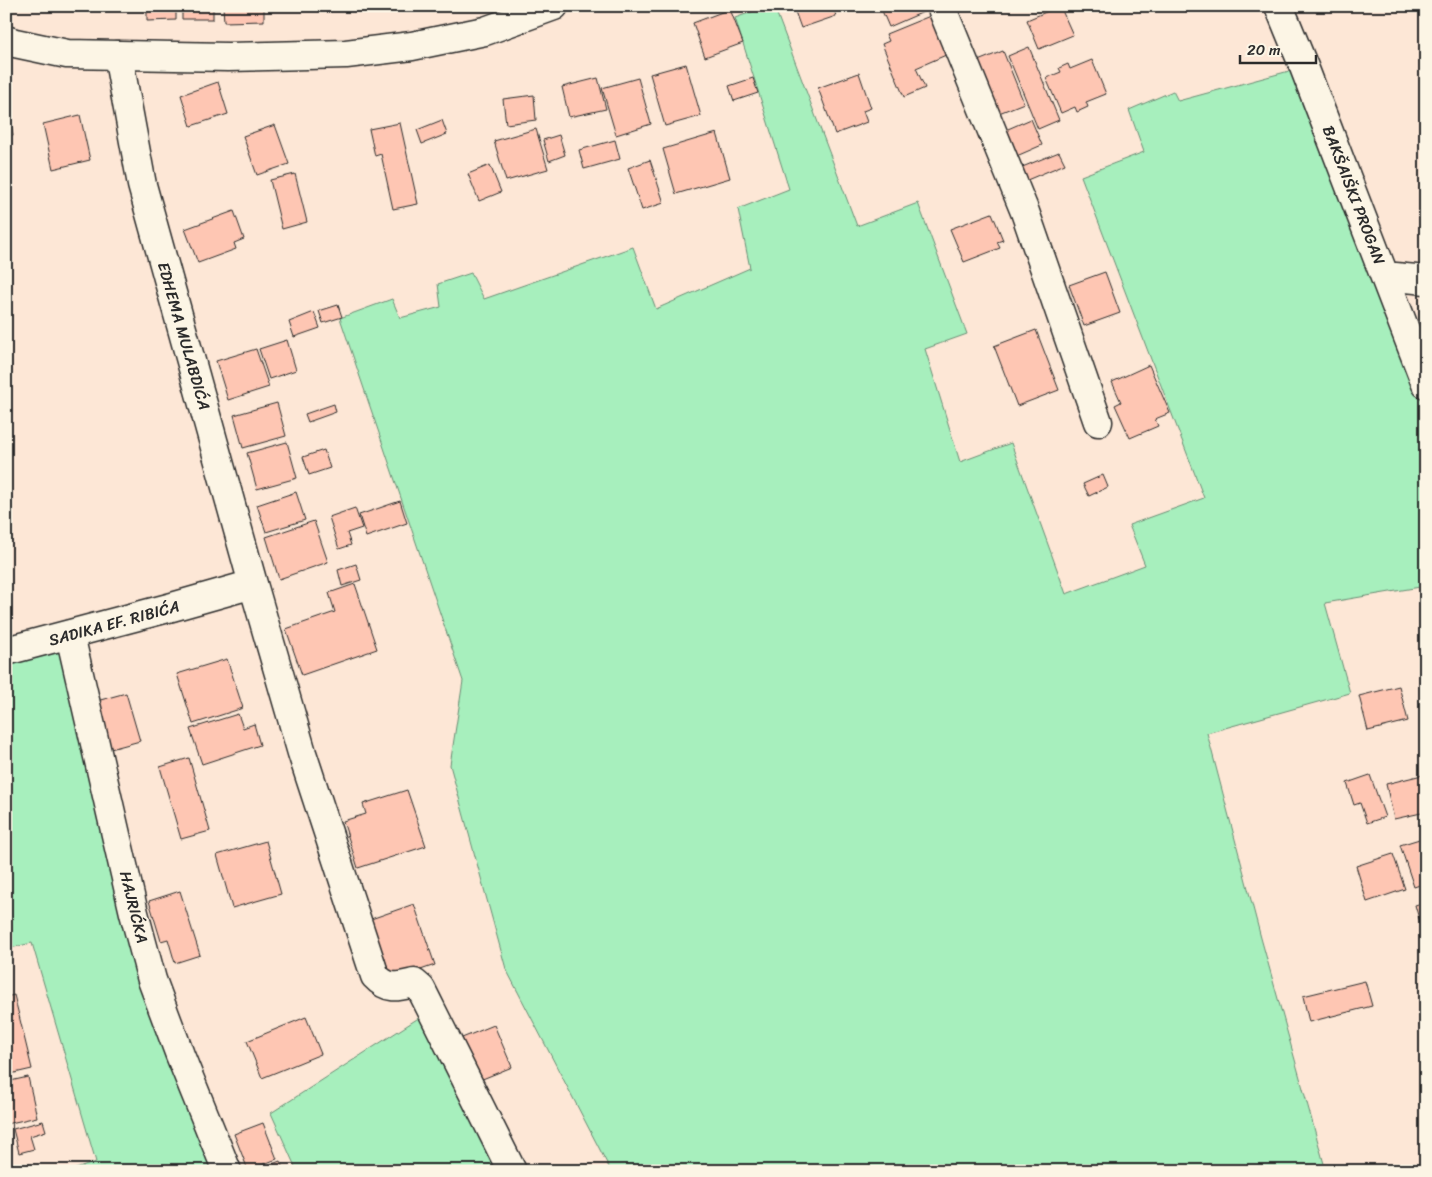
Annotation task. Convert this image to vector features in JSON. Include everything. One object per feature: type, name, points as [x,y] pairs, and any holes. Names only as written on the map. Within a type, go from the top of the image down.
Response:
[{"type":"street","points":[[6,40],[67,54],[228,57],[346,54],[412,46],[485,32],[554,6]]},
{"type":"street","points":[[941,6],[1025,212],[1098,422]]},
{"type":"street","name":"BAKŠAIŠKI PROGAN","points":[[1279,6],[1426,384]]},
{"type":"street","name":"EDHEMA MULABDIĆA","points":[[118,55],[142,184],[253,584],[302,753],[375,976],[382,984],[390,987],[414,983],[421,989],[512,1171]]},
{"type":"street","points":[[1385,276],[1426,280]]},
{"type":"street","name":"SADIKA EF. RIBIĆA","points":[[6,652],[253,584]]},
{"type":"street","name":"HAJRIĆKA","points":[[70,635],[134,913],[152,980],[226,1171]]},
{"type":"green space","points":[[768,6],[774,6],[857,226],[918,203],[967,334],[925,349],[960,462],[1011,443],[1066,594],[1145,565],[1129,525],[1204,498],[1081,176],[1144,152],[1129,110],[1173,91],[1178,101],[1304,67],[1426,384],[1426,586],[1325,603],[1350,693],[1207,733],[1261,938],[1326,1171],[611,1171],[506,969],[450,765],[463,681],[340,318],[392,299],[400,318],[441,307],[438,284],[471,273],[484,299],[633,247],[656,309],[750,268],[738,209],[789,189],[735,18]]},
{"type":"green space","points":[[70,635],[134,913],[227,1171],[70,1171],[96,1162],[32,943],[6,949],[6,651]]},
{"type":"green space","points":[[431,1010],[512,1171],[297,1171],[271,1113]]},
{"type":"building","points":[[147,6],[176,6],[176,20],[147,21]]},
{"type":"building","points":[[182,6],[213,6],[213,19],[182,19]]},
{"type":"building","points":[[223,6],[264,6],[264,21],[224,22]]},
{"type":"building","points":[[793,6],[833,6],[836,16],[801,28]]},
{"type":"building","points":[[880,6],[927,6],[928,10],[889,27]]},
{"type":"building","points":[[1060,6],[1073,35],[1039,49],[1027,20]]},
{"type":"building","points":[[730,9],[743,43],[705,57],[693,23]]},
{"type":"building","points":[[930,16],[946,55],[916,68],[925,88],[904,97],[882,44],[889,41],[886,34]]},
{"type":"building","points":[[1029,47],[1059,120],[1038,129],[1008,56]]},
{"type":"building","points":[[1003,51],[1024,103],[999,113],[978,61]]},
{"type":"building","points":[[1092,60],[1106,94],[1086,102],[1088,107],[1077,112],[1075,107],[1061,113],[1046,78],[1061,72],[1059,68],[1068,64],[1070,69]]},
{"type":"building","points":[[686,64],[701,116],[665,126],[650,74]]},
{"type":"building","points":[[859,73],[871,108],[863,111],[867,122],[835,134],[818,88]]},
{"type":"building","points":[[598,78],[606,109],[569,117],[562,87]]},
{"type":"building","points":[[638,78],[651,124],[616,135],[602,88]]},
{"type":"building","points":[[753,78],[758,93],[734,101],[729,86]]},
{"type":"building","points":[[218,82],[228,114],[191,126],[181,95]]},
{"type":"building","points":[[6,95],[13,135],[6,137]]},
{"type":"building","points":[[534,95],[536,120],[506,124],[503,99]]},
{"type":"building","points":[[80,115],[90,160],[53,169],[43,124]]},
{"type":"building","points":[[1031,119],[1042,145],[1012,158],[1001,132]]},
{"type":"building","points":[[442,120],[447,134],[422,144],[417,130]]},
{"type":"building","points":[[400,123],[418,204],[393,209],[381,154],[375,156],[369,129]]},
{"type":"building","points":[[275,125],[289,164],[257,175],[243,136]]},
{"type":"building","points":[[536,129],[548,169],[506,181],[494,141]]},
{"type":"building","points":[[717,133],[730,178],[676,194],[663,149]]},
{"type":"building","points":[[559,135],[565,155],[549,161],[543,140]]},
{"type":"building","points":[[615,140],[620,159],[584,169],[579,150]]},
{"type":"building","points":[[1059,152],[1065,164],[1020,183],[1015,170]]},
{"type":"building","points":[[650,160],[664,203],[642,210],[628,168]]},
{"type":"building","points":[[490,165],[501,192],[479,201],[468,174]]},
{"type":"building","points":[[295,174],[307,222],[282,229],[270,180]]},
{"type":"building","points":[[6,195],[10,222],[6,223]]},
{"type":"building","points":[[234,211],[244,239],[234,243],[236,249],[198,263],[185,229]]},
{"type":"building","points":[[992,213],[1003,240],[997,242],[1000,248],[964,262],[950,229]]},
{"type":"building","points":[[1105,272],[1120,313],[1084,326],[1069,285]]},
{"type":"building","points":[[338,305],[342,317],[323,323],[319,311]]},
{"type":"building","points":[[314,312],[320,328],[294,337],[289,322]]},
{"type":"building","points":[[1036,330],[1059,390],[1017,406],[994,346]]},
{"type":"building","points":[[287,340],[296,370],[269,379],[259,349]]},
{"type":"building","points":[[256,349],[269,387],[228,400],[216,361]]},
{"type":"building","points":[[1149,365],[1170,413],[1155,419],[1158,426],[1130,438],[1115,405],[1121,402],[1112,382]]},
{"type":"building","points":[[277,403],[286,436],[243,448],[234,415]]},
{"type":"building","points":[[334,404],[336,412],[308,422],[305,414]]},
{"type":"building","points":[[287,442],[297,478],[257,489],[247,453]]},
{"type":"building","points":[[324,450],[330,468],[309,475],[303,457]]},
{"type":"building","points":[[1103,475],[1108,487],[1089,496],[1083,484]]},
{"type":"building","points":[[296,492],[305,520],[266,532],[257,505]]},
{"type":"building","points":[[400,501],[407,523],[366,537],[359,515]]},
{"type":"building","points":[[355,508],[362,528],[347,533],[351,545],[339,549],[329,517]]},
{"type":"building","points":[[314,521],[328,562],[279,579],[266,537]]},
{"type":"building","points":[[356,564],[361,580],[342,586],[338,570]]},
{"type":"building","points":[[355,584],[377,649],[302,675],[286,629],[335,612],[329,593]]},
{"type":"building","points":[[227,659],[243,708],[193,724],[177,674]]},
{"type":"building","points":[[1399,686],[1408,721],[1368,731],[1359,696]]},
{"type":"building","points":[[126,693],[140,741],[107,750],[93,702]]},
{"type":"building","points":[[238,714],[243,728],[254,724],[260,745],[202,764],[190,729]]},
{"type":"building","points":[[189,758],[210,831],[181,839],[160,767]]},
{"type":"building","points":[[1426,774],[1426,812],[1394,819],[1386,784]]},
{"type":"building","points":[[1370,775],[1385,817],[1367,823],[1360,803],[1354,805],[1347,783]]},
{"type":"building","points":[[407,790],[426,846],[358,868],[343,821],[366,814],[363,804]]},
{"type":"building","points":[[1426,837],[1426,883],[1414,887],[1400,845]]},
{"type":"building","points":[[266,841],[281,894],[232,908],[217,855]]},
{"type":"building","points":[[1393,854],[1405,889],[1367,902],[1356,866]]},
{"type":"building","points":[[180,891],[200,955],[175,963],[168,939],[161,941],[149,901]]},
{"type":"building","points":[[1426,902],[1426,943],[1415,905]]},
{"type":"building","points":[[414,904],[435,965],[392,980],[371,919]]},
{"type":"building","points":[[1365,981],[1372,1006],[1309,1022],[1303,996]]},
{"type":"building","points":[[14,995],[32,1069],[6,1075],[6,997]]},
{"type":"building","points":[[306,1017],[321,1054],[262,1078],[247,1041]]},
{"type":"building","points":[[494,1025],[512,1067],[480,1080],[462,1038]]},
{"type":"building","points":[[28,1077],[37,1117],[6,1124],[6,1082]]},
{"type":"building","points":[[43,1121],[46,1131],[30,1136],[34,1149],[19,1153],[13,1129]]},
{"type":"building","points":[[263,1123],[277,1159],[248,1170],[234,1134]]},
{"type":"building","points":[[280,1161],[284,1171],[255,1171]]}]
